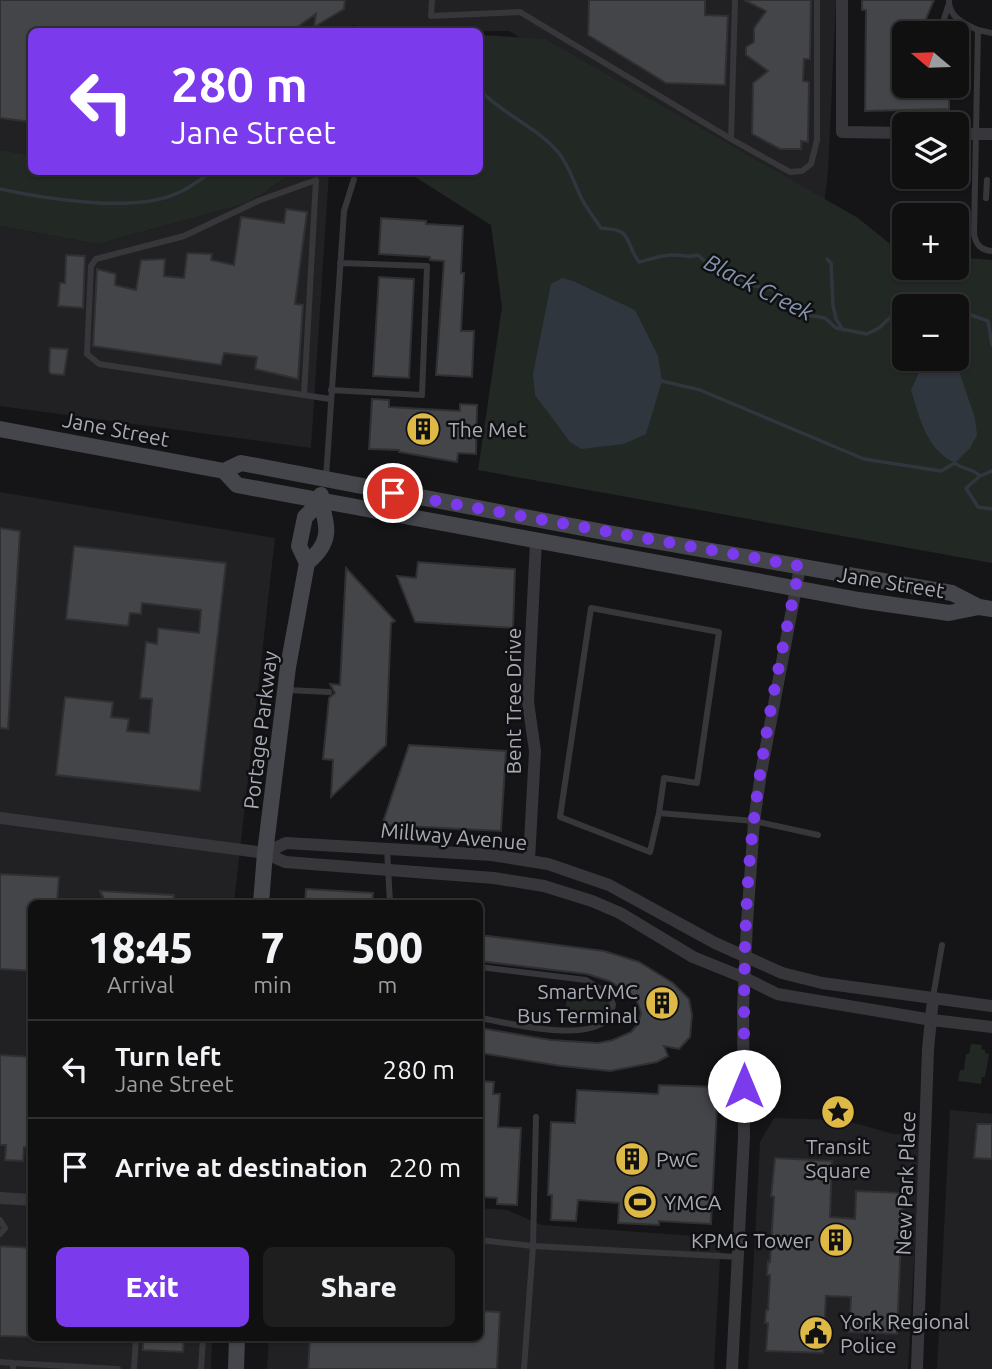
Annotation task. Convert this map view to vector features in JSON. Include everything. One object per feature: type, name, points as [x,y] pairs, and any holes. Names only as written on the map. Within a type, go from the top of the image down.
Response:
[{"type":"main road","name":"Jane Street","points":[[0,429],[224,471],[241,463],[614,534],[952,593],[986,608]]},
{"type":"main road","name":"Jane Street","points":[[224,471],[237,485],[320,502],[859,600],[949,613],[986,608]]},
{"type":"main road","name":"Portage Parkway","points":[[261,900],[285,690],[307,563],[299,546],[305,517],[320,502],[326,480]]},
{"type":"main road","name":"Portage Parkway","points":[[307,563],[322,551],[328,521],[320,502]]},
{"type":"main road","points":[[236,1369],[237,1341]]},
{"type":"street","points":[[842,0],[842,132],[892,133]]},
{"type":"street","points":[[969,135],[992,134]]},
{"type":"street","name":"Bent Tree Drive","points":[[529,860],[535,751],[528,702],[536,541]]},
{"type":"street","points":[[732,1369],[744,1137],[745,978],[754,821],[800,566]]},
{"type":"street","name":"Millway Avenue","points":[[0,818],[265,853],[285,862],[494,878],[544,886],[593,901],[620,913],[693,957],[777,994],[932,1020],[992,1027]]},
{"type":"street","name":"Millway Avenue","points":[[265,853],[286,843],[492,855],[529,860],[609,885],[715,943],[782,973],[822,983],[992,1006]]},
{"type":"street","name":"New Park Place","points":[[917,1369],[928,1049],[933,999]]},
{"type":"street","points":[[0,1198],[28,1200]]},
{"type":"lane","points":[[432,0],[431,16],[520,12],[790,172],[802,171],[811,164],[817,140],[817,0]]},
{"type":"lane","points":[[731,139],[735,0]]},
{"type":"lane","points":[[948,3],[958,20],[978,30],[992,33]]},
{"type":"lane","points":[[943,21],[948,3]]},
{"type":"lane","points":[[978,30],[974,234],[976,243],[982,249],[992,251]]},
{"type":"lane","points":[[976,177],[989,180],[986,198]]},
{"type":"lane","points":[[326,480],[344,211],[354,178]]},
{"type":"lane","points":[[304,395],[316,180],[258,201],[184,236],[96,259],[91,266],[87,354],[99,364],[330,399]]},
{"type":"lane","points":[[331,390],[422,395],[427,266],[340,263]]},
{"type":"lane","points":[[591,608],[719,632],[697,783],[664,778],[659,813],[650,852],[560,817],[591,608]]},
{"type":"lane","points":[[285,690],[329,692]]},
{"type":"lane","points":[[659,813],[754,821],[818,835]]},
{"type":"lane","points":[[387,849],[390,900]]},
{"type":"lane","points":[[933,999],[942,945]]},
{"type":"lane","points":[[483,967],[586,980],[608,994],[613,1004],[611,1016],[590,1028],[559,1031],[483,1018]]},
{"type":"lane","points":[[524,1369],[533,1246],[536,1117]]},
{"type":"lane","points":[[0,1220],[5,1228],[0,1234]]},
{"type":"lane","points":[[483,1240],[533,1246],[738,1257]]},
{"type":"lane","points":[[134,1369],[136,1341]]},
{"type":"lane","points":[[201,1369],[203,1341]]},
{"type":"lane","points":[[0,1362],[13,1366],[118,1369]]},
{"type":"shaded area","points":[[0,0],[836,0],[828,172],[822,221],[509,31],[483,31],[483,28],[370,28],[352,25],[349,28],[28,28],[28,155],[0,150]]},
{"type":"shaded area","points":[[483,35],[545,39],[858,218],[892,246],[892,280],[969,280],[969,258],[992,260],[992,563],[478,470],[502,307],[491,225],[412,175],[483,175]]},
{"type":"shaded area","points":[[0,150],[28,155],[28,175],[290,175],[248,203],[98,244],[0,226]]},
{"type":"shaded area","points":[[290,175],[329,175],[311,448],[0,406],[0,226],[98,244],[248,203]]},
{"type":"shaded area","points":[[562,278],[635,310],[658,356],[662,381],[646,434],[624,444],[581,449],[570,442],[535,395],[533,374],[551,284]]},
{"type":"shaded area","points":[[920,371],[959,371],[975,418],[977,435],[970,448],[955,463],[937,450],[925,432],[911,390]]},
{"type":"shaded area","points":[[0,492],[275,538],[234,900],[28,900],[28,1341],[212,1341],[211,1369],[0,1369]]},
{"type":"shaded area","points":[[570,998],[609,1002],[611,1004],[608,1016],[605,1018],[568,1013],[565,1009]]},
{"type":"shaded area","points":[[971,1044],[982,1045],[981,1049],[989,1054],[981,1084],[958,1081]]},
{"type":"shaded area","points":[[950,1110],[992,1114],[992,1369],[937,1369]]},
{"type":"shaded area","name":"KPMG Tower","points":[[774,1118],[844,1120],[893,1134],[921,1135],[908,1369],[748,1369],[760,1142]]},
{"type":"shaded area","points":[[483,1208],[507,1210],[542,1225],[721,1238],[714,1369],[267,1369],[269,1341],[483,1341]]},
{"type":"building","points":[[0,0],[345,0],[344,9],[314,27],[316,14],[296,28],[28,28],[28,122],[0,118]]},
{"type":"building","points":[[589,0],[705,0],[705,15],[728,16],[725,85],[666,83],[588,35]]},
{"type":"building","points":[[744,0],[811,0],[810,59],[804,59],[803,81],[809,82],[808,142],[801,141],[801,149],[780,149],[752,134],[753,83],[768,71],[746,55],[746,47],[754,42],[754,28],[766,11]]},
{"type":"building","points":[[862,0],[934,0],[925,21],[892,21],[892,98],[949,98],[949,109],[865,111],[866,10],[862,10]]},
{"type":"building","points":[[286,209],[307,212],[295,304],[303,305],[298,379],[255,369],[257,357],[224,353],[221,365],[93,346],[97,269],[116,274],[115,285],[136,290],[141,260],[165,259],[164,276],[184,278],[187,253],[212,254],[211,260],[234,265],[241,217],[284,223]]},
{"type":"building","points":[[381,218],[463,226],[461,331],[474,331],[472,377],[436,375],[444,261],[430,260],[430,257],[379,254]]},
{"type":"building","points":[[66,255],[85,256],[83,308],[58,306],[60,283],[65,283]]},
{"type":"building","points":[[379,277],[414,279],[409,378],[373,376]]},
{"type":"building","points":[[50,348],[68,349],[64,375],[51,374],[49,371]]},
{"type":"building","name":"The Met","points":[[372,399],[389,400],[389,407],[460,411],[460,404],[477,405],[476,454],[458,453],[457,462],[399,450],[369,449]]},
{"type":"building","points":[[0,528],[20,531],[8,729],[0,728]]},
{"type":"building","points":[[74,546],[226,563],[200,791],[56,775],[65,697],[113,702],[111,717],[129,719],[127,731],[149,733],[152,699],[140,698],[146,642],[157,644],[158,628],[199,633],[201,610],[142,603],[141,614],[130,613],[128,626],[66,619]]},
{"type":"building","points":[[418,562],[515,569],[513,628],[415,622],[397,576],[416,578]]},
{"type":"building","points":[[346,568],[395,621],[391,623],[386,745],[331,797],[333,760],[323,759],[329,698],[335,693],[330,684],[340,685]]},
{"type":"building","points":[[409,745],[506,751],[501,831],[382,825]]},
{"type":"building","points":[[0,874],[59,877],[57,900],[28,900],[28,971],[0,969]]},
{"type":"building","points":[[306,889],[373,893],[372,900],[305,900]]},
{"type":"building","points":[[100,891],[174,895],[173,900],[104,900]]},
{"type":"building","name":"SmartVMC Bus Terminal","points":[[483,935],[604,951],[639,962],[673,983],[689,999],[692,1015],[690,1037],[679,1049],[664,1046],[668,1056],[657,1062],[610,1071],[483,1053],[483,1029],[551,1040],[598,1043],[631,1032],[638,1024],[641,1013],[637,1001],[631,994],[609,981],[587,974],[483,961]]},
{"type":"building","points":[[0,1055],[28,1057],[28,1147],[24,1147],[23,1161],[5,1160],[6,1145],[0,1145]]},
{"type":"building","points":[[483,1081],[494,1082],[493,1094],[500,1094],[498,1127],[521,1128],[517,1205],[497,1204],[497,1198],[483,1197]]},
{"type":"building","name":"PwC","points":[[659,1085],[718,1087],[711,1224],[659,1221],[659,1225],[618,1223],[619,1203],[578,1200],[576,1221],[551,1220],[552,1195],[548,1195],[551,1122],[575,1123],[577,1090],[658,1094]]},
{"type":"building","points":[[977,1124],[992,1124],[992,1159],[974,1158]]},
{"type":"building","name":"KPMG Tower","points":[[775,1158],[832,1161],[830,1217],[855,1219],[856,1191],[903,1193],[897,1334],[849,1332],[851,1297],[826,1296],[823,1353],[766,1351],[768,1323],[765,1323],[770,1275],[767,1275],[768,1261],[770,1262],[774,1197],[771,1196]]},
{"type":"building","points":[[0,1246],[28,1248],[28,1337],[0,1336]]},
{"type":"building","points":[[483,1311],[500,1312],[497,1369],[308,1369],[310,1341],[483,1341]]},
{"type":"building","points":[[143,1341],[184,1341],[183,1352],[143,1350]]},
{"type":"waterway","name":"Black Creek","points":[[483,93],[550,143],[566,163],[583,201],[601,228],[624,234],[639,262],[665,255],[698,255],[710,266],[752,285],[780,292],[808,315],[825,318],[836,328],[867,334],[879,328],[892,316]]},
{"type":"waterway","name":"Black Creek","points":[[0,189],[66,200],[140,202],[162,199],[180,192],[207,175]]},
{"type":"waterway","points":[[827,259],[831,263],[836,319],[843,330]]},
{"type":"waterway","name":"Black Creek","points":[[969,314],[988,321],[992,345]]},
{"type":"waterway","points":[[662,381],[700,390],[864,459],[941,471],[955,463],[980,476]]},
{"type":"waterway","name":"Black Creek","points":[[992,471],[980,476],[966,488],[978,507],[992,509]]},
{"type":"place","name":"The Met","points":[[423,429]]},
{"type":"place","name":"SmartVMC Bus Terminal","points":[[662,1003]]},
{"type":"place","name":"Transit Square","points":[[838,1112]]},
{"type":"place","name":"PwC","points":[[632,1159]]},
{"type":"place","name":"YMCA","points":[[640,1202]]},
{"type":"place","name":"KPMG Tower","points":[[836,1240]]},
{"type":"place","name":"York Regional Police","points":[[816,1333]]},
{"type":"route","points":[[393,493],[800,566],[754,821],[743,1008],[744,1086]]}]
